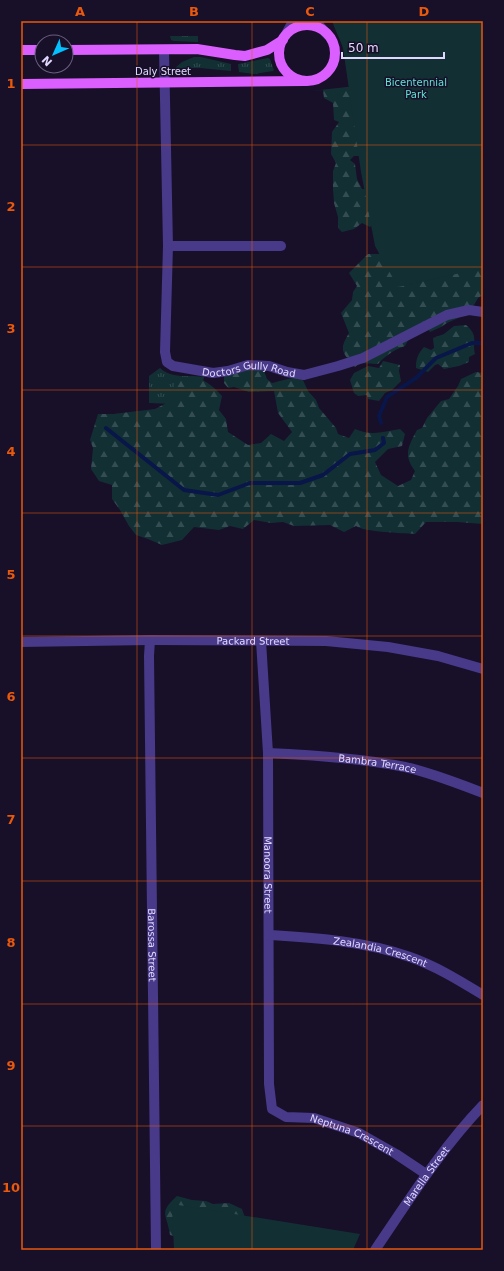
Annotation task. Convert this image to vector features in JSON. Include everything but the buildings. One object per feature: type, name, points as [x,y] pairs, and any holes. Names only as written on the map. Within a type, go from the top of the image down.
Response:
[{"type":"main road","name":"Daly Street","points":[[21,84],[306,81],[314,80],[326,75],[334,60],[335,51],[327,34],[315,27],[309,26],[296,28],[267,50],[246,56],[197,49],[74,50]]},
{"type":"main road","points":[[284,38],[279,53],[285,70],[296,79],[306,81]]},
{"type":"main road","points":[[21,50],[34,50]]},
{"type":"street","points":[[284,38],[293,21]]},
{"type":"street","points":[[315,21],[327,34]]},
{"type":"street","name":"Doctors Gully Road","points":[[164,50],[168,246],[165,352],[167,362],[173,366],[213,373],[248,366],[269,366],[287,372],[304,375],[363,358],[447,315],[469,310],[483,312]]},
{"type":"street","points":[[168,246],[281,246]]},
{"type":"street","name":"Packard Street","points":[[21,642],[150,640],[326,641],[388,647],[438,656],[483,669]]},
{"type":"street","name":"Barossa Street","points":[[150,640],[149,663],[156,1250]]},
{"type":"street","name":"Manoora Street","points":[[261,641],[268,753],[270,1084],[272,1109]]},
{"type":"street","name":"Bambra Terrace","points":[[268,753],[336,757],[405,768],[444,778],[483,793]]},
{"type":"street","name":"Zealandia Crescent","points":[[269,935],[318,938],[369,945],[410,957],[448,973],[483,995]]},
{"type":"street","name":"Marella Street","points":[[375,1250],[426,1174],[465,1124],[483,1105]]},
{"type":"street","name":"Neptuna Crescent","points":[[272,1109],[286,1116],[314,1118],[359,1133],[396,1154],[426,1174]]},
{"type":"green space","name":"Bicentennial Park","points":[[332,21],[483,21],[483,268],[398,287],[375,246],[361,172],[343,48]]},
{"type":"green space","points":[[170,36],[198,36],[198,42],[174,41],[171,40]]},
{"type":"green space","points":[[194,57],[201,57],[231,64],[231,71],[200,68],[175,68],[182,62]]},
{"type":"green space","points":[[268,58],[270,59],[274,70],[273,71],[254,74],[239,72],[238,64]]},
{"type":"green space","points":[[356,86],[363,156],[354,156],[350,160],[355,164],[357,179],[362,189],[371,190],[378,218],[370,227],[362,223],[354,229],[342,232],[338,228],[338,217],[334,203],[333,171],[336,163],[331,154],[332,132],[339,122],[334,120],[333,103],[324,98],[323,90],[311,91]]},
{"type":"green space","points":[[483,113],[483,295],[478,298],[465,315],[430,332],[423,322],[415,328],[405,346],[390,353],[378,364],[360,363],[355,367],[343,352],[344,344],[349,333],[341,313],[352,300],[353,292],[357,286],[349,273],[368,254],[378,254],[388,251]]},
{"type":"green space","points":[[466,325],[474,336],[475,354],[469,357],[469,362],[444,369],[438,364],[428,372],[416,368],[416,361],[424,347],[431,350],[434,348],[433,338],[444,334],[454,326]]},
{"type":"green space","points":[[383,361],[400,365],[399,371],[401,381],[392,390],[385,393],[379,401],[368,399],[367,395],[358,396],[354,393],[350,380],[354,373],[368,366],[379,368]]},
{"type":"green space","points":[[160,368],[170,374],[204,377],[198,405],[149,403],[149,376]]},
{"type":"green space","points":[[252,368],[264,371],[267,379],[272,383],[302,378],[308,391],[316,400],[319,408],[336,428],[338,434],[349,438],[355,429],[372,433],[400,429],[405,434],[402,446],[388,449],[375,462],[381,475],[398,486],[411,480],[415,471],[409,460],[408,451],[417,430],[422,428],[427,418],[441,401],[449,399],[461,379],[476,372],[483,373],[483,524],[426,522],[415,534],[367,530],[356,526],[344,532],[330,525],[294,526],[283,522],[271,523],[254,520],[243,529],[230,526],[219,530],[194,527],[182,540],[162,545],[136,535],[112,499],[112,485],[99,481],[91,469],[93,448],[90,440],[98,414],[113,414],[155,409],[174,399],[174,385],[188,378],[194,378],[206,382],[222,396],[219,410],[226,419],[228,432],[248,445],[261,443],[271,434],[284,441],[292,432],[278,413],[274,391],[249,392],[234,387],[228,388],[224,383],[224,375]]},
{"type":"green space","points":[[177,1196],[192,1200],[206,1201],[213,1204],[229,1203],[242,1209],[245,1218],[228,1250],[170,1235],[165,1214],[167,1206]]},
{"type":"green space","points":[[172,1204],[360,1234],[353,1250],[174,1250]]},
{"type":"waterway","points":[[381,423],[379,416],[387,397],[416,378],[436,358],[472,343],[483,343]]},
{"type":"waterway","points":[[106,428],[184,490],[218,495],[250,483],[300,483],[323,475],[350,454],[375,450],[384,443],[383,438]]}]
